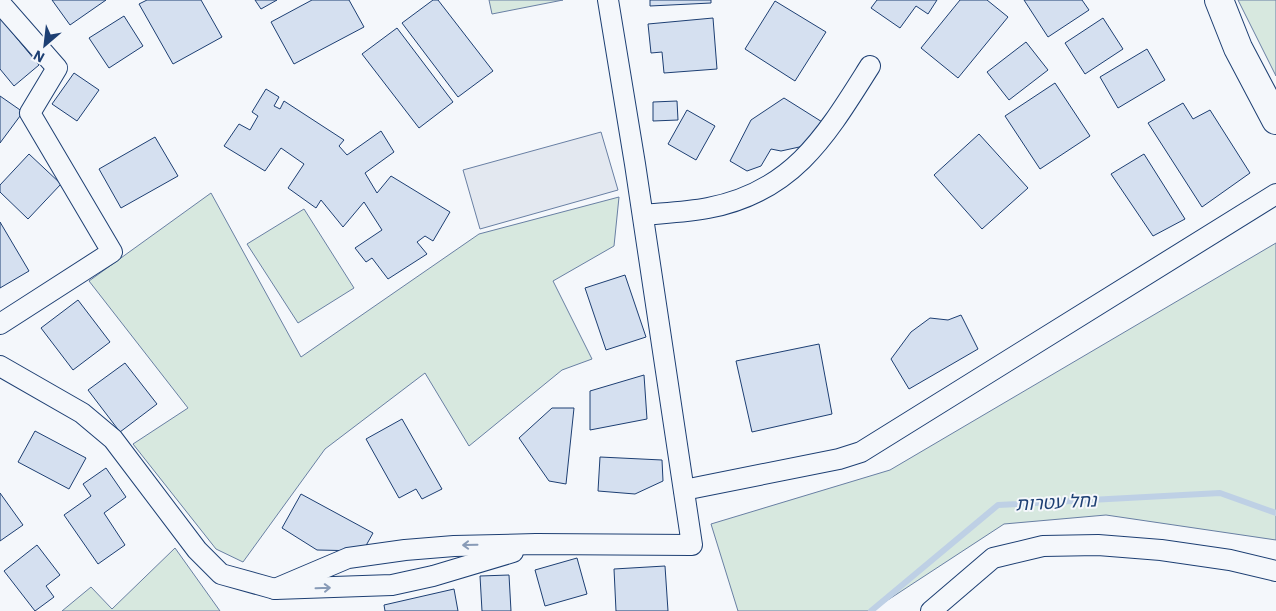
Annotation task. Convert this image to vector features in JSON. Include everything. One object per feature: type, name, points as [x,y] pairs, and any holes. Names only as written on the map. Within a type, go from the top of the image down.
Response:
[{"type":"street","points":[[275,590],[348,558],[405,550],[454,546],[536,544],[692,545],[643,215],[608,0]]},
{"type":"street","points":[[1219,0],[1238,48],[1276,120]]},
{"type":"street","points":[[0,3],[57,68],[30,113],[112,252],[0,324]]},
{"type":"street","points":[[643,215],[708,208],[760,192],[798,166],[832,127],[870,66]]},
{"type":"street","points":[[684,490],[839,459],[861,452],[1276,194]]},
{"type":"street","points":[[2,364],[82,413],[113,439],[197,550],[221,574],[275,590],[392,585],[433,576],[536,544]]},
{"type":"street","points":[[932,611],[992,558],[1043,546],[1098,545],[1161,550],[1230,560],[1276,571]]},
{"type":"shaded area","points":[[489,0],[563,0],[492,14]]},
{"type":"shaded area","points":[[1238,0],[1276,0],[1276,76]]},
{"type":"shaded area","points":[[601,132],[618,190],[480,229],[463,170]]},
{"type":"shaded area","points":[[211,193],[301,357],[479,234],[619,197],[614,246],[553,281],[592,359],[562,370],[469,446],[425,373],[325,449],[243,562],[216,549],[133,444],[188,408],[89,281]]},
{"type":"shaded area","points":[[304,209],[354,288],[298,323],[247,244]]},
{"type":"shaded area","points":[[1276,243],[1276,540],[1106,515],[1004,524],[871,611],[738,611],[711,524],[890,470]]},
{"type":"shaded area","points":[[175,548],[220,611],[62,611],[91,587],[112,609]]},
{"type":"building","points":[[52,0],[106,0],[70,25]]},
{"type":"building","points":[[147,0],[201,0],[222,37],[173,64],[139,4]]},
{"type":"building","points":[[255,0],[277,0],[261,9]]},
{"type":"building","points":[[312,0],[349,0],[364,27],[294,64],[271,22]]},
{"type":"building","points":[[433,0],[438,0],[493,71],[458,97],[402,23]]},
{"type":"building","points":[[650,0],[711,0],[711,3],[650,6]]},
{"type":"building","points":[[877,0],[937,0],[928,14],[916,6],[900,28],[871,8]]},
{"type":"building","points":[[960,0],[987,0],[1008,17],[958,78],[921,48]]},
{"type":"building","points":[[1024,0],[1082,0],[1089,10],[1048,37]]},
{"type":"building","points":[[775,1],[826,32],[795,81],[745,49]]},
{"type":"building","points":[[124,16],[143,46],[109,68],[89,38]]},
{"type":"building","points":[[0,18],[39,65],[14,86],[0,69]]},
{"type":"building","points":[[713,18],[717,69],[664,73],[662,52],[651,53],[648,24]]},
{"type":"building","points":[[1103,18],[1123,49],[1085,74],[1065,43]]},
{"type":"building","points":[[397,28],[453,102],[419,128],[362,54]]},
{"type":"building","points":[[1026,42],[1048,70],[1009,100],[987,72]]},
{"type":"building","points":[[1147,49],[1165,80],[1118,108],[1100,77]]},
{"type":"building","points":[[74,73],[99,90],[77,121],[52,104]]},
{"type":"building","points":[[1055,83],[1090,136],[1040,169],[1005,116]]},
{"type":"building","points":[[266,89],[279,97],[274,106],[280,109],[284,101],[344,140],[339,146],[347,155],[381,131],[394,152],[365,173],[377,193],[391,176],[450,212],[433,241],[425,236],[417,242],[427,254],[388,279],[372,258],[366,262],[355,248],[382,230],[364,202],[343,227],[321,200],[316,208],[288,188],[304,164],[281,148],[265,171],[224,146],[239,124],[250,130],[258,116],[252,112]]},
{"type":"building","points":[[0,96],[23,112],[0,143]]},
{"type":"building","points":[[784,98],[827,125],[813,144],[781,151],[771,149],[761,166],[747,171],[730,161],[751,120]]},
{"type":"building","points":[[677,101],[678,120],[653,121],[653,102]]},
{"type":"building","points":[[1183,103],[1193,119],[1210,110],[1250,173],[1202,207],[1148,123]]},
{"type":"building","points":[[687,110],[715,126],[696,160],[668,144]]},
{"type":"building","points":[[979,134],[1028,188],[982,229],[934,175]]},
{"type":"building","points":[[155,137],[178,176],[121,208],[99,169]]},
{"type":"building","points":[[29,154],[61,184],[28,219],[0,192],[0,185]]},
{"type":"building","points":[[1144,154],[1185,219],[1153,236],[1111,174]]},
{"type":"building","points":[[0,222],[29,271],[0,288]]},
{"type":"building","points":[[625,275],[646,337],[606,350],[585,288]]},
{"type":"building","points":[[78,300],[110,342],[73,370],[41,328]]},
{"type":"building","points":[[961,315],[978,349],[909,389],[891,359],[911,332],[930,318],[948,320]]},
{"type":"building","points":[[819,344],[832,414],[752,432],[736,361]]},
{"type":"building","points":[[125,363],[157,404],[120,432],[88,390]]},
{"type":"building","points":[[644,375],[647,419],[590,430],[590,391]]},
{"type":"building","points":[[552,408],[574,408],[566,484],[549,481],[519,438]]},
{"type":"building","points":[[402,419],[442,489],[422,499],[416,489],[399,498],[366,439]]},
{"type":"building","points":[[35,431],[86,458],[69,489],[18,462]]},
{"type":"building","points":[[600,457],[662,460],[663,481],[635,494],[598,491]]},
{"type":"building","points":[[106,468],[126,497],[104,513],[125,545],[98,564],[64,515],[91,496],[83,484]]},
{"type":"building","points":[[0,493],[23,525],[0,541]]},
{"type":"building","points":[[301,494],[373,533],[363,551],[317,550],[282,528]]},
{"type":"building","points":[[37,545],[60,575],[46,586],[54,597],[35,611],[4,571]]},
{"type":"building","points":[[577,558],[587,594],[545,606],[535,570]]},
{"type":"building","points":[[665,566],[668,611],[616,611],[614,569]]},
{"type":"building","points":[[509,575],[511,611],[482,611],[480,576]]},
{"type":"building","points":[[454,589],[458,611],[385,611],[384,605]]},
{"type":"waterway","name":"נחל עטרות","points":[[871,611],[998,505],[1220,493],[1276,513]]}]
